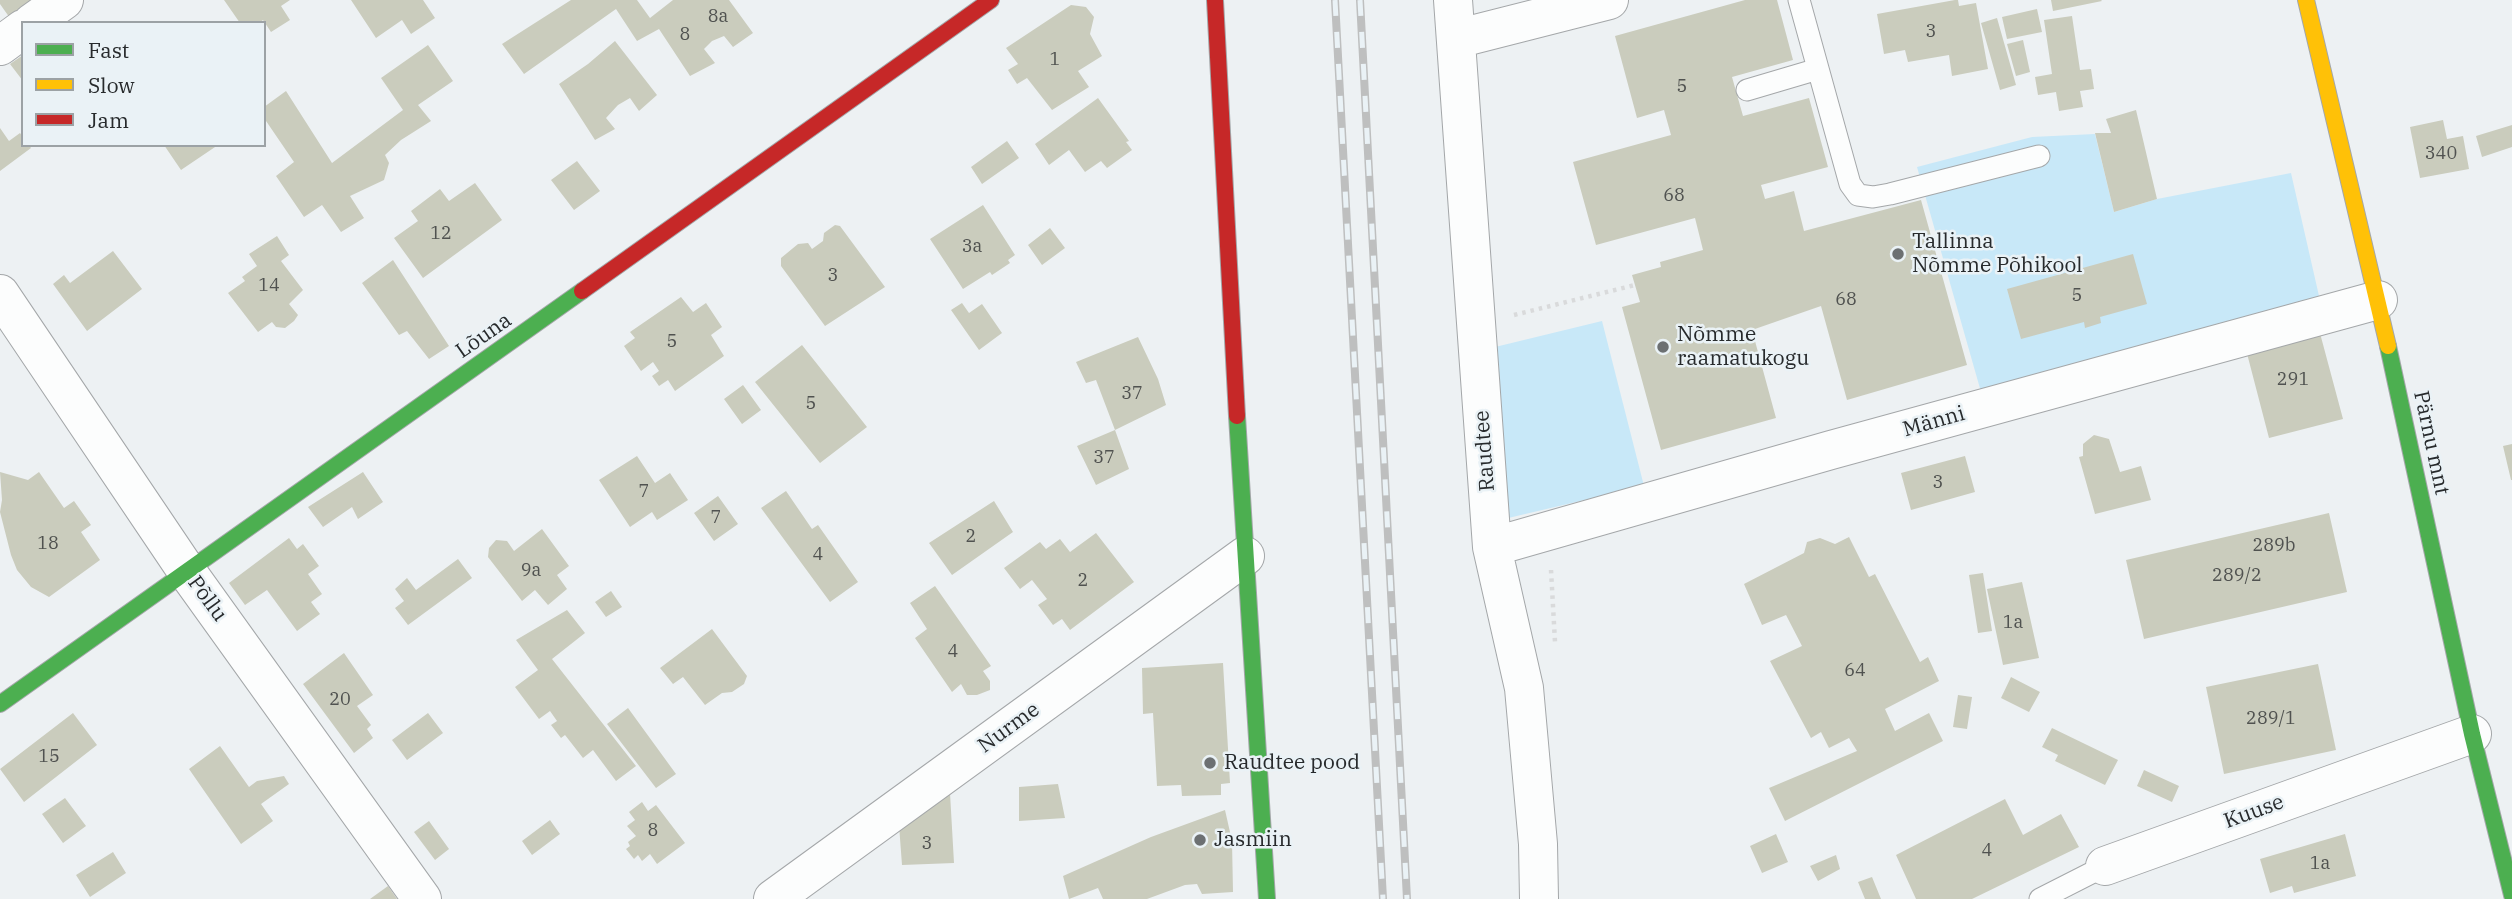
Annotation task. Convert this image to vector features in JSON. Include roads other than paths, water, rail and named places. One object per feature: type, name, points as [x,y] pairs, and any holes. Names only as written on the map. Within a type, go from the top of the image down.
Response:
[{"type":"street","points":[[35,21],[64,0]]},
{"type":"street","name":"Lõuna","points":[[0,704],[991,0]]},
{"type":"street","points":[[1215,0],[1245,556],[1267,899]]},
{"type":"street","name":"Raudtee","points":[[1453,0],[1492,547],[1524,688],[1538,844],[1539,899]]},
{"type":"street","points":[[1456,39],[1609,0]]},
{"type":"street","name":"Pärnu mnt","points":[[2306,0],[2378,300],[2472,734],[2512,895]]},
{"type":"street","points":[[0,46],[21,30]]},
{"type":"street","name":"Põllu","points":[[0,294],[188,573],[422,899]]},
{"type":"street","name":"Männi","points":[[1492,547],[2378,300]]},
{"type":"street","name":"Nurme","points":[[773,899],[1245,556]]},
{"type":"street","name":"Kuuse","points":[[2105,866],[2472,734]]},
{"type":"lane","points":[[1800,0],[1850,184],[1858,195],[1873,197],[1890,194],[2039,156]]},
{"type":"lane","points":[[1747,90],[1818,69]]},
{"type":"lane","name":"Kuuse","points":[[2040,899],[2105,866]]},
{"type":"railway","points":[[1335,0],[1383,899]]},
{"type":"railway","points":[[1360,0],[1407,899]]},
{"type":"place","name":"Tallinna Nõmme Põhikool","points":[[1898,254]]},
{"type":"place","name":"Nõmme raamatukogu","points":[[1663,347]]},
{"type":"place","name":"Raudtee pood","points":[[1210,763]]},
{"type":"place","name":"Jasmiin","points":[[1200,840]]}]
